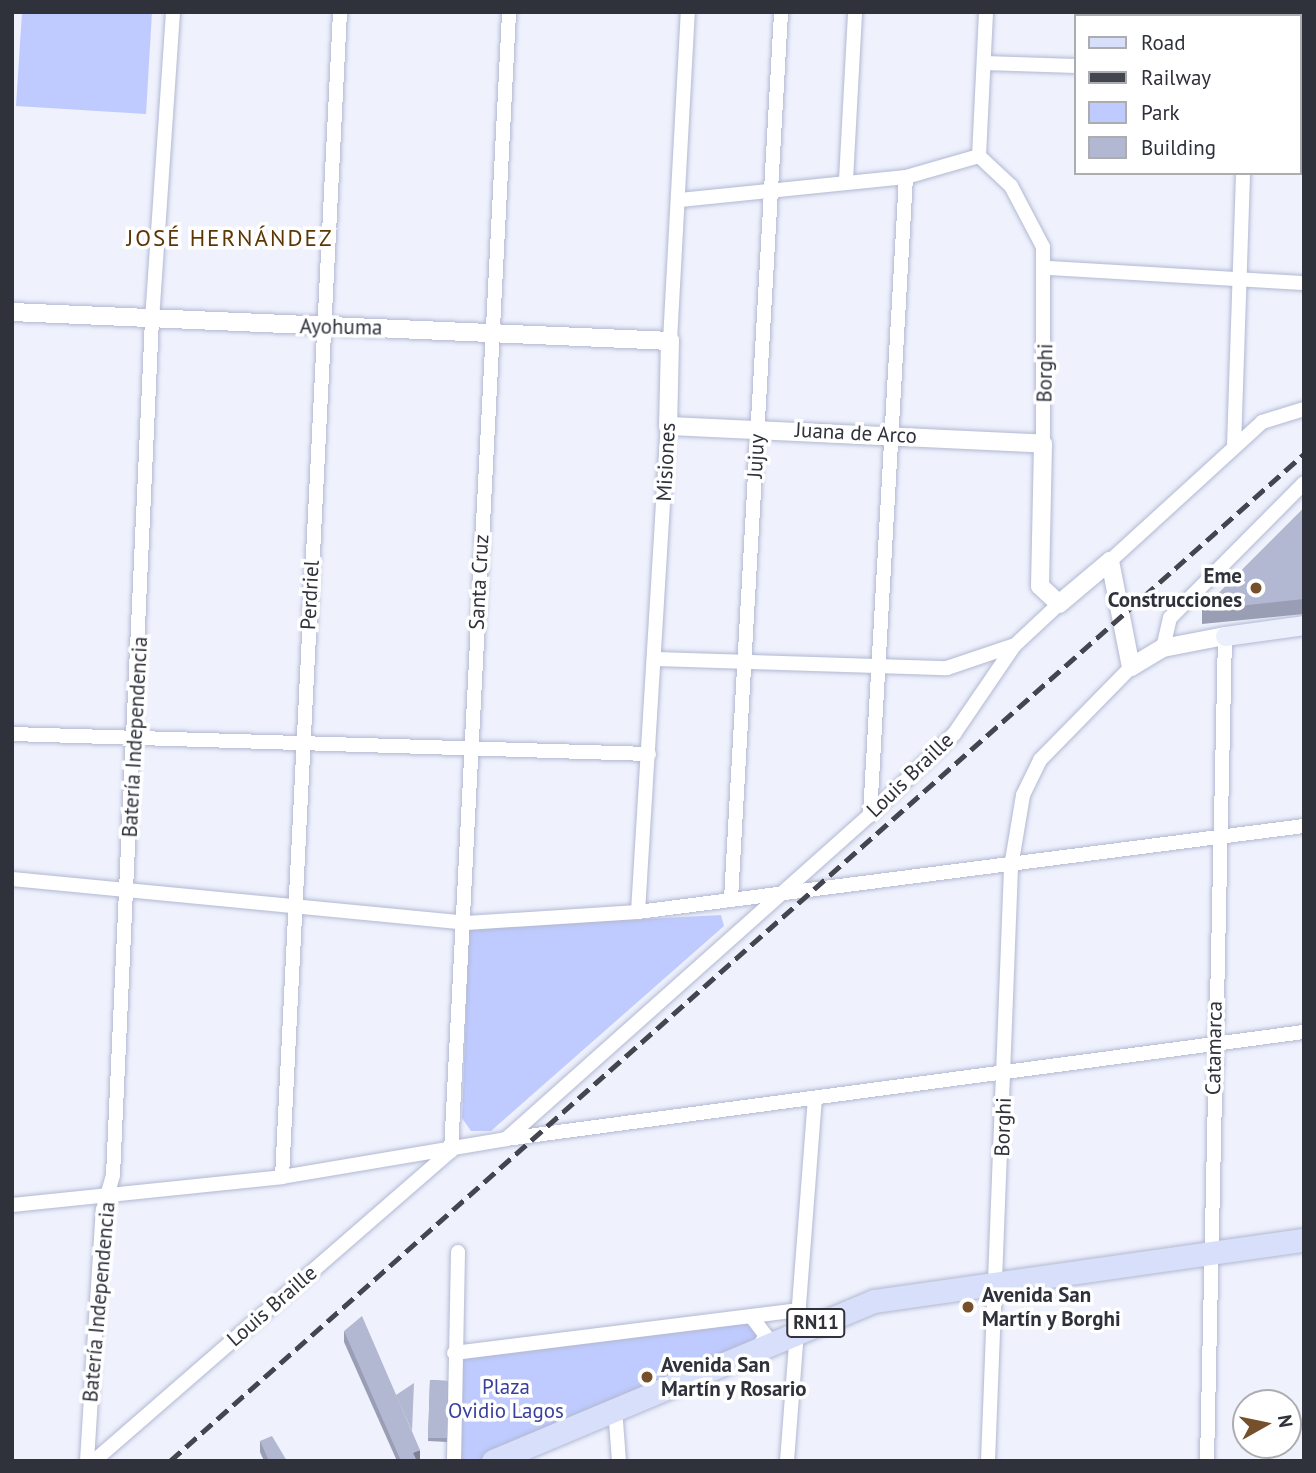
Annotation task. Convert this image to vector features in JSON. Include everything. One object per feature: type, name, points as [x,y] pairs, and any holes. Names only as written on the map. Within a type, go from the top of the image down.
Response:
[{"type":"main road","points":[[1225,636],[1304,625]]},
{"type":"main road","name":"RN11","points":[[529,1461],[797,1329],[997,1290],[1209,1260],[1304,1240]]},
{"type":"main road","name":"RN11","points":[[1209,1260],[1304,1254]]},
{"type":"main road","name":"RN11","points":[[493,1461],[618,1415],[797,1329]]},
{"type":"street","name":"Batería Independencia","points":[[87,1461],[108,1192],[137,734],[152,320],[173,12]]},
{"type":"street","name":"Perdriel","points":[[282,1177],[292,911],[340,12]]},
{"type":"street","name":"Santa Cruz","points":[[451,1151],[466,923],[471,747],[509,12]]},
{"type":"street","name":"Misiones","points":[[638,912],[656,659],[688,12]]},
{"type":"street","name":"Jujuy","points":[[731,899],[781,12]]},
{"type":"street","points":[[846,180],[855,12]]},
{"type":"street","points":[[680,200],[846,180],[906,177],[979,156],[986,12]]},
{"type":"street","points":[[984,63],[1074,66]]},
{"type":"street","name":"Borghi","points":[[979,156],[1016,195],[1048,268],[1036,570],[1040,586],[1059,604]]},
{"type":"street","points":[[1234,446],[1237,281],[1243,175]]},
{"type":"street","points":[[870,816],[906,177]]},
{"type":"street","points":[[1048,268],[1304,283]]},
{"type":"street","name":"Ayohuma","points":[[12,312],[322,327],[492,330],[670,341]]},
{"type":"street","name":"Louis Braille","points":[[506,1139],[870,816],[954,734],[1014,646],[1059,604],[1262,422],[1304,409]]},
{"type":"street","name":"Juana de Arco","points":[[668,426],[1043,444]]},
{"type":"street","points":[[1163,648],[1170,618],[1304,483]]},
{"type":"street","points":[[1110,561],[1131,667],[1163,648],[1225,636]]},
{"type":"street","name":"Catamarca","points":[[1207,1461],[1209,1260],[1225,636]]},
{"type":"street","points":[[656,659],[947,668],[1014,646]]},
{"type":"street","name":"Borghi","points":[[988,1461],[997,1290],[1010,867],[1023,795],[1040,760],[1131,667]]},
{"type":"street","points":[[12,734],[137,734],[649,754]]},
{"type":"street","points":[[12,879],[127,888],[292,911],[466,923],[638,912],[816,886],[1010,867],[1304,826]]},
{"type":"street","points":[[12,1205],[108,1192],[282,1177],[451,1151],[506,1139],[1304,1032]]},
{"type":"street","points":[[788,1461],[815,1098]]},
{"type":"street","name":"Louis Braille","points":[[94,1461],[451,1151]]},
{"type":"street","points":[[454,1461],[458,1252]]},
{"type":"street","points":[[454,1353],[751,1316],[797,1329]]},
{"type":"street","points":[[751,1316],[766,1336],[759,1346]]},
{"type":"street","points":[[618,1415],[619,1461]]},
{"type":"green space","points":[[22,12],[152,12],[146,114],[16,106]]},
{"type":"green space","points":[[721,915],[724,926],[491,1131],[471,1131],[462,1118],[469,928]]},
{"type":"green space","name":"Plaza Ovidio Lagos","points":[[751,1316],[766,1336],[493,1461],[454,1461],[454,1353]]},
{"type":"building","points":[[1304,508],[1304,599],[1202,610]]},
{"type":"building","points":[[362,1316],[420,1450],[413,1453],[417,1461],[401,1461],[344,1331]]},
{"type":"building","points":[[430,1380],[448,1381],[447,1438],[428,1438]]},
{"type":"building","points":[[414,1383],[412,1431],[396,1395]]},
{"type":"building","points":[[272,1436],[287,1461],[269,1461],[260,1441]]},
{"type":"railway","points":[[170,1461],[1304,454]]},
{"type":"place","name":"Eme Construcciones","points":[[1256,588]]},
{"type":"place","name":"Avenida San Martín y Borghi","points":[[968,1307]]},
{"type":"place","name":"Avenida San Martín y Rosario","points":[[647,1377]]},
{"type":"district","name":"JOSÉ HERNÁNDEZ","points":[[230,238]]}]
